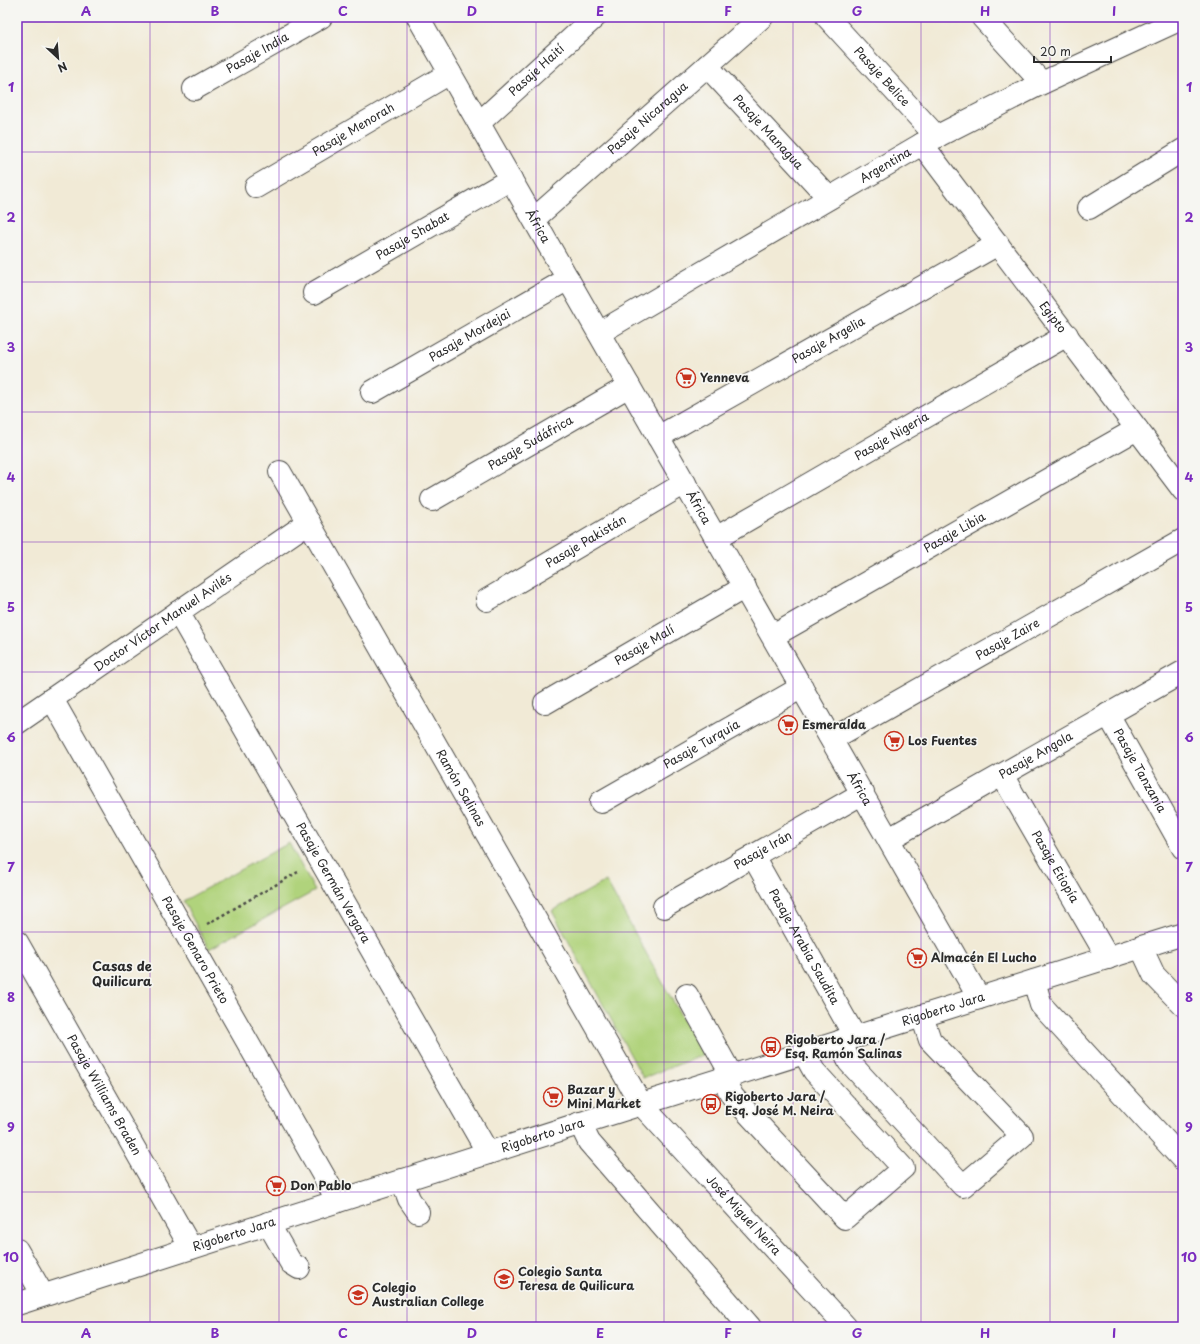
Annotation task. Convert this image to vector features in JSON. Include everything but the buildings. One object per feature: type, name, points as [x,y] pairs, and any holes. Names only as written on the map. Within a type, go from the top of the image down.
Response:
[{"type":"street","name":"Pasaje India","points":[[194,90],[322,17]]},
{"type":"street","name":"África","points":[[418,17],[980,998]]},
{"type":"street","name":"Pasaje Haití","points":[[479,123],[595,17]]},
{"type":"street","name":"Pasaje Nicaragua","points":[[534,219],[762,17]]},
{"type":"street","name":"Pasaje Belice","points":[[827,17],[930,140]]},
{"type":"street","points":[[982,17],[1042,83]]},
{"type":"street","name":"Argentina","points":[[599,333],[930,140],[1042,83],[1154,23],[1183,18]]},
{"type":"street","name":"Pasaje Managua","points":[[707,66],[829,198]]},
{"type":"street","name":"Pasaje Menorah","points":[[256,187],[450,73]]},
{"type":"street","name":"Egipto","points":[[930,140],[998,244],[1183,490]]},
{"type":"street","points":[[1089,208],[1183,150]]},
{"type":"street","name":"Pasaje Shabat","points":[[314,293],[511,179]]},
{"type":"street","name":"Pasaje Argelia","points":[[658,437],[998,244]]},
{"type":"street","name":"Pasaje Mordejai","points":[[372,392],[568,279]]},
{"type":"street","name":"Pasaje Nigeria","points":[[716,538],[1066,335]]},
{"type":"street","name":"Pasaje Sudáfrica","points":[[432,500],[629,386]]},
{"type":"street","name":"Pasaje Libia","points":[[773,636],[1137,428]]},
{"type":"street","name":"Ramón Salinas","points":[[280,472],[641,1104]]},
{"type":"street","name":"Pasaje Pakistán","points":[[487,600],[685,483]]},
{"type":"street","name":"Doctor Víctor Manuel Avilés","points":[[17,723],[309,522]]},
{"type":"street","name":"Pasaje Zaire","points":[[832,739],[1183,540]]},
{"type":"street","name":"Pasaje Malí","points":[[545,704],[745,587]]},
{"type":"street","name":"Pasaje Germán Vergara","points":[[178,612],[488,1153]]},
{"type":"street","name":"Pasaje Angola","points":[[889,839],[1183,672]]},
{"type":"street","name":"Pasaje Turquía","points":[[601,802],[802,687]]},
{"type":"street","name":"Pasaje Genaro Prieto","points":[[52,699],[338,1201]]},
{"type":"street","name":"Pasaje Tanzania","points":[[1108,714],[1183,848]]},
{"type":"street","name":"Pasaje Etiopía","points":[[1002,775],[1108,958]]},
{"type":"street","name":"Pasaje Irán","points":[[664,907],[863,793]]},
{"type":"street","name":"Pasaje Arabia Saudita","points":[[753,856],[848,1039],[849,1062],[963,1186],[1022,1136],[930,1040],[922,1016]]},
{"type":"street","name":"Rigoberto Jara","points":[[17,1304],[580,1123],[1183,934]]},
{"type":"street","name":"Pasaje Williams Braden","points":[[17,942],[191,1248]]},
{"type":"street","points":[[1141,947],[1154,975],[1183,1005]]},
{"type":"street","points":[[1034,981],[1041,1005],[1183,1160]]},
{"type":"street","points":[[687,995],[727,1077],[733,1097],[845,1218],[903,1168],[814,1071],[804,1053]]},
{"type":"street","name":"José Miguel Neira","points":[[641,1104],[846,1327]]},
{"type":"street","points":[[580,1123],[589,1142],[750,1327]]},
{"type":"street","points":[[402,1180],[409,1199],[418,1212]]},
{"type":"street","points":[[268,1223],[291,1263],[299,1268]]},
{"type":"street","points":[[17,1250],[43,1296]]},
{"type":"path","points":[[187,936],[320,860]]},
{"type":"green space","points":[[289,843],[315,891],[209,949],[183,901]]},
{"type":"green space","points":[[606,881],[703,1055],[643,1078],[552,911]]},
{"type":"place","name":"Yenneva","points":[[686,378]]},
{"type":"place","name":"Esmeralda","points":[[788,725]]},
{"type":"place","name":"Los Fuentes","points":[[894,741]]},
{"type":"place","name":"Almacén El Lucho","points":[[917,958]]},
{"type":"place","name":"Rigoberto Jara / Esq. Ramón Salinas","points":[[771,1047]]},
{"type":"place","name":"Bazar y Mini Market","points":[[553,1097]]},
{"type":"place","name":"Rigoberto Jara / Esq. José M. Neira","points":[[711,1104]]},
{"type":"place","name":"Don Pablo","points":[[276,1186]]},
{"type":"place","name":"Colegio Santa Teresa de Quilicura","points":[[504,1279]]},
{"type":"place","name":"Colegio Australian College","points":[[358,1295]]},
{"type":"district","name":"Casas de Quilicura","points":[[122,974]]}]
